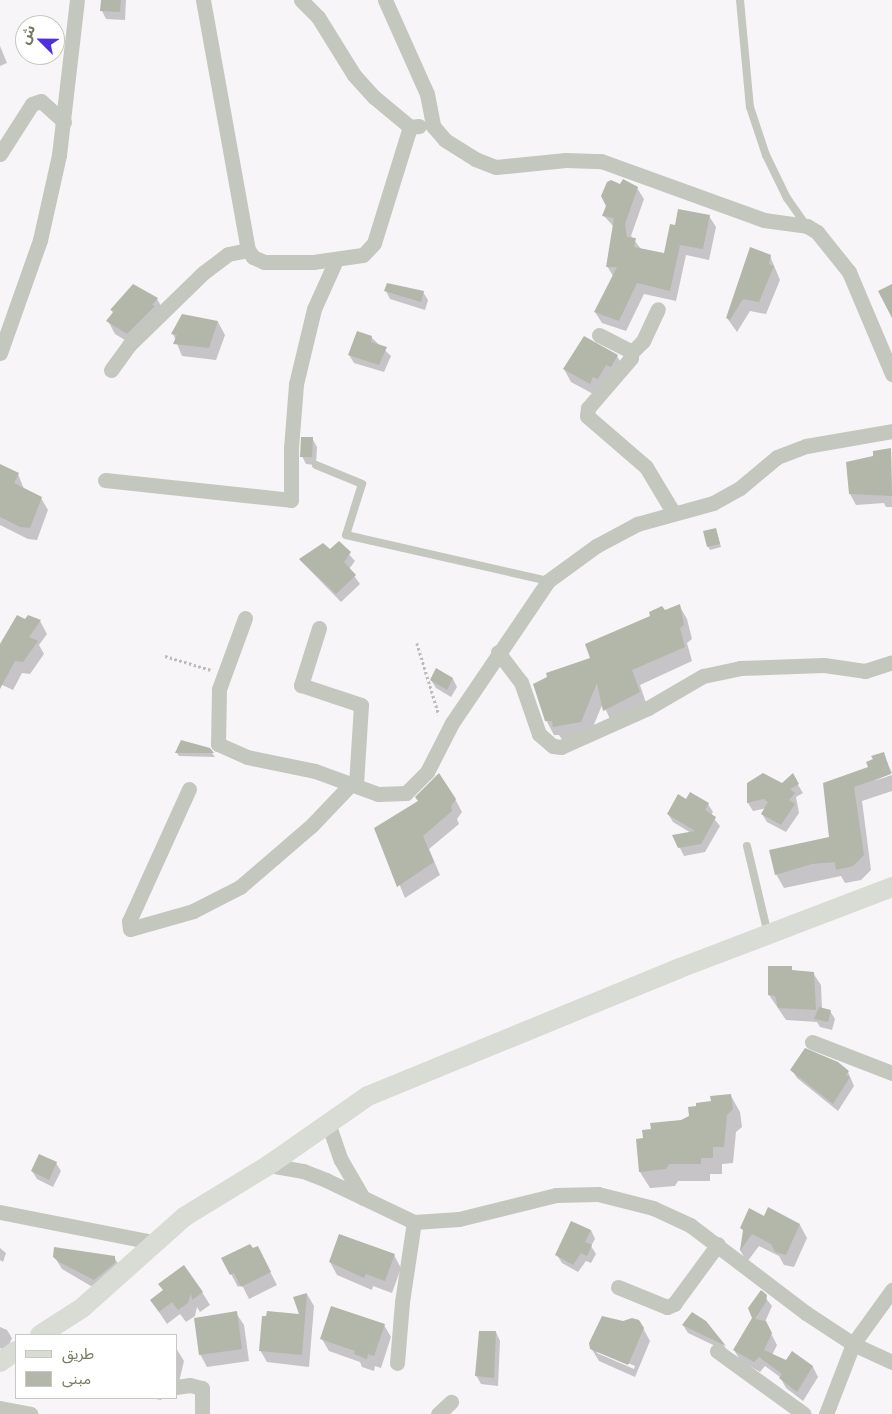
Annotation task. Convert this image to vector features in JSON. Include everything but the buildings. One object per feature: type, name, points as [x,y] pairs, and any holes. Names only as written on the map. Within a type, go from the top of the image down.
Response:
[{"type":"street","points":[[0,353],[40,240],[64,122],[77,0]]},
{"type":"street","points":[[203,0],[248,250],[264,262],[336,260],[363,255],[374,243],[410,127]]},
{"type":"street","points":[[301,0],[322,23],[354,75],[374,97],[410,127],[433,126]]},
{"type":"street","points":[[385,0],[427,94],[433,126],[445,140],[475,159],[496,167],[566,160],[601,161],[764,220],[807,226],[817,232],[849,272],[892,374]]},
{"type":"street","points":[[0,154],[32,104],[41,102],[64,122]]},
{"type":"street","points":[[111,370],[129,345],[203,273],[228,254],[248,250]]},
{"type":"street","points":[[105,480],[291,500],[291,448],[296,384],[314,309],[336,260]]},
{"type":"street","points":[[658,309],[643,341],[631,353],[631,358],[586,413],[646,467],[672,512]]},
{"type":"street","points":[[599,335],[631,353]]},
{"type":"street","points":[[245,618],[219,689],[218,744],[248,758],[315,771],[378,794],[406,792],[427,772],[446,736],[498,652],[548,581],[596,546],[637,524],[672,512],[713,503],[740,488],[777,457],[806,446],[892,431]]},
{"type":"street","points":[[189,789],[129,921],[130,929],[193,911],[240,887],[312,825],[353,784],[361,705],[301,685],[319,628]]},
{"type":"street","points":[[498,652],[521,682],[539,734],[553,746],[561,747],[579,742],[648,708],[703,676],[740,668],[815,665],[865,671],[892,662]]},
{"type":"street","points":[[42,1334],[82,1308],[153,1242],[184,1217],[269,1165],[368,1096],[460,1057],[892,887]]},
{"type":"street","points":[[812,1042],[892,1072]]},
{"type":"street","points":[[328,1123],[341,1160],[363,1198]]},
{"type":"street","points":[[269,1165],[303,1171],[414,1222],[459,1219],[556,1195],[598,1194],[653,1208],[690,1226],[718,1244],[806,1313],[853,1344],[892,1362]]},
{"type":"street","points":[[0,1212],[153,1242]]},
{"type":"street","points":[[397,1364],[402,1302],[414,1222]]},
{"type":"street","points":[[618,1287],[667,1307],[674,1304],[718,1244]]},
{"type":"street","points":[[826,1414],[853,1344],[892,1290]]},
{"type":"street","points":[[717,1351],[804,1414]]},
{"type":"street","points":[[0,1362],[15,1352]]},
{"type":"street","points":[[178,1387],[190,1384],[202,1388],[202,1414]]},
{"type":"street","points":[[438,1414],[451,1402]]},
{"type":"street","points":[[0,1408],[30,1414]]},
{"type":"lane","points":[[740,0],[750,107],[766,155],[787,198],[807,226]]},
{"type":"lane","points":[[316,465],[362,484],[346,535],[548,581]]},
{"type":"lane","points":[[747,846],[768,935]]},
{"type":"path","points":[[417,643],[446,736]]},
{"type":"path","points":[[165,656],[224,675]]}]
